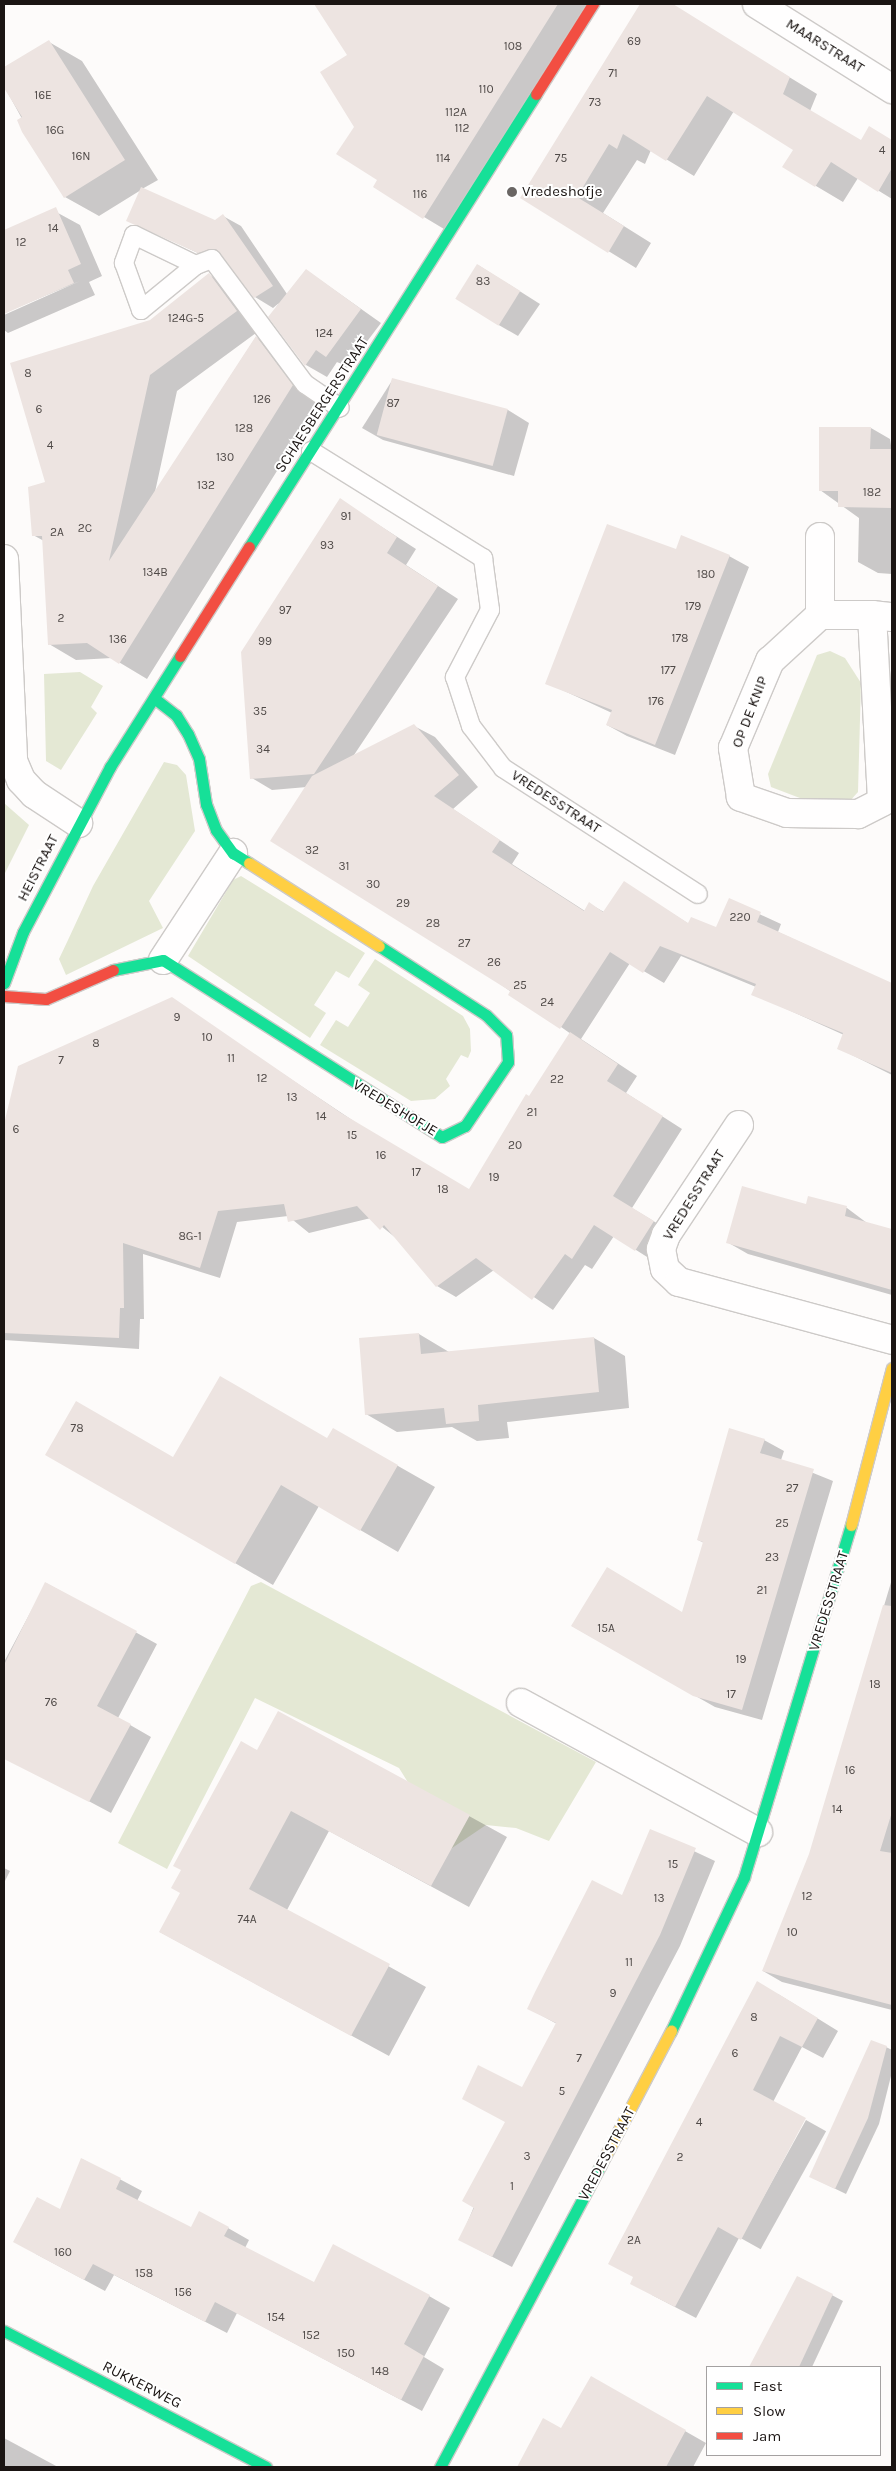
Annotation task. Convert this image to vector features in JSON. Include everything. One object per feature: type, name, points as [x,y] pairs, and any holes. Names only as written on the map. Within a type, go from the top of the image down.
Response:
[{"type":"street","name":"SCHAESBERGERSTRAAT","points":[[78,823],[154,698],[340,408],[593,4]]},
{"type":"street","name":"MAARSTRAAT","points":[[758,4],[892,89]]},
{"type":"street","points":[[820,537],[820,615]]},
{"type":"street","points":[[4,558],[7,711],[13,761],[21,780],[50,807],[78,823]]},
{"type":"street","name":"OP DE KNIP","points":[[820,615],[882,616],[882,802],[858,814],[787,813],[741,797],[733,748],[770,661],[820,615]]},
{"type":"street","name":"VREDESHOFJE","points":[[154,698],[176,715],[188,734],[199,759],[206,804],[216,830],[233,853],[486,1015],[506,1035],[508,1062],[465,1126],[450,1135],[433,1134],[163,960]]},
{"type":"street","name":"HEISTRAAT","points":[[4,983],[23,932],[78,823]]},
{"type":"street","points":[[4,996],[46,999],[126,965],[163,960],[233,853]]},
{"type":"street","name":"VREDESSTRAAT","points":[[739,1125],[666,1234],[661,1249],[665,1269],[679,1282],[892,1340]]},
{"type":"street","name":"VREDESSTRAAT","points":[[440,2467],[688,2000],[744,1877],[866,1476],[892,1368]]},
{"type":"street","points":[[521,1703],[758,1832]]},
{"type":"street","name":"RUKKERWEG","points":[[4,2331],[266,2467]]},
{"type":"lane","points":[[196,265],[205,259],[220,266],[305,384],[340,408]]},
{"type":"lane","name":"VREDESSTRAAT","points":[[311,451],[482,558],[490,610],[455,677],[471,726],[503,768],[698,894]]},
{"type":"green space","points":[[830,651],[845,658],[861,683],[858,792],[849,802],[813,803],[771,787],[768,774],[817,655]]},
{"type":"green space","points":[[80,672],[103,686],[91,707],[97,713],[61,770],[46,761],[44,674]]},
{"type":"green space","points":[[164,762],[177,765],[186,775],[195,831],[149,901],[163,928],[66,975],[59,959],[93,886]]},
{"type":"green space","points":[[4,803],[29,825],[4,875]]},
{"type":"green space","points":[[241,876],[365,953],[349,978],[336,971],[314,1005],[326,1013],[310,1038],[188,956],[233,880]]},
{"type":"green space","points":[[375,959],[463,1016],[470,1029],[471,1051],[468,1058],[461,1055],[446,1079],[450,1086],[435,1099],[411,1101],[320,1045],[336,1020],[348,1027],[370,993],[358,985]]},
{"type":"green space","points":[[261,1582],[596,1762],[549,1841],[516,1828],[486,1825],[427,1865],[409,1784],[399,1768],[255,1698],[167,1869],[118,1843],[251,1586]]},
{"type":"building","points":[[314,4],[558,4],[423,219],[373,187],[377,180],[336,154],[354,127],[320,72],[347,55]]},
{"type":"building","points":[[640,4],[673,4],[790,77],[783,94],[861,140],[869,126],[892,140],[892,168],[878,192],[831,162],[815,187],[782,167],[793,150],[707,96],[666,161],[623,134],[617,149],[609,144],[577,197],[624,226],[608,253],[520,198]]},
{"type":"building","points":[[49,40],[125,160],[64,198],[22,132],[17,120],[22,117],[4,88],[4,67]]},
{"type":"building","points":[[141,187],[215,220],[223,214],[273,286],[254,298],[216,249],[198,253],[126,221]]},
{"type":"building","points":[[56,207],[81,264],[68,270],[74,283],[4,314],[4,230]]},
{"type":"building","points":[[477,264],[520,291],[499,326],[455,299]]},
{"type":"building","points":[[306,269],[361,309],[326,357],[316,350],[305,366],[268,317]]},
{"type":"building","points":[[209,273],[237,311],[150,375],[109,561],[256,336],[293,385],[119,664],[87,643],[48,645],[42,536],[32,536],[28,487],[45,482],[10,363],[150,320]]},
{"type":"building","points":[[392,378],[508,409],[493,466],[377,435]]},
{"type":"building","points":[[819,427],[871,427],[870,449],[892,449],[892,508],[838,507],[838,491],[819,491]]},
{"type":"building","points":[[340,498],[397,537],[387,553],[438,586],[314,774],[250,779],[241,652]]},
{"type":"building","points":[[607,524],[676,549],[681,535],[730,555],[655,745],[606,725],[612,710],[545,684]]},
{"type":"building","points":[[414,724],[459,775],[434,796],[500,840],[492,852],[584,911],[589,902],[603,912],[624,881],[688,923],[691,917],[716,927],[729,898],[761,912],[757,922],[892,983],[892,1073],[837,1049],[843,1033],[751,995],[756,984],[660,946],[643,973],[610,952],[560,1029],[508,995],[510,991],[270,841],[312,776]]},
{"type":"building","points":[[172,997],[341,1113],[469,1189],[526,1094],[529,1096],[570,1032],[618,1064],[607,1081],[663,1116],[613,1196],[654,1221],[635,1251],[594,1225],[572,1259],[565,1254],[532,1300],[476,1258],[436,1287],[384,1225],[380,1230],[357,1206],[288,1222],[284,1204],[218,1211],[200,1268],[123,1243],[124,1308],[120,1308],[119,1338],[4,1333],[4,1124],[18,1066]]},
{"type":"building","points":[[742,1186],[806,1204],[808,1196],[847,1206],[845,1216],[892,1229],[892,1290],[726,1243]]},
{"type":"building","points":[[419,1333],[421,1354],[594,1337],[599,1392],[478,1405],[479,1421],[446,1424],[444,1408],[365,1415],[359,1338]]},
{"type":"building","points":[[220,1376],[327,1438],[333,1428],[398,1465],[360,1531],[281,1485],[235,1564],[45,1455],[76,1401],[173,1457]]},
{"type":"building","points":[[729,1428],[765,1439],[760,1453],[814,1469],[742,1710],[693,1696],[571,1626],[607,1567],[682,1612],[703,1542],[697,1540]]},
{"type":"building","points":[[45,1582],[137,1631],[97,1706],[131,1724],[89,1802],[4,1759],[4,1665]]},
{"type":"building","points":[[883,1605],[892,1606],[892,1812],[880,1851],[892,1853],[892,2005],[762,1971],[809,1854]]},
{"type":"building","points":[[278,1711],[470,1815],[431,1886],[291,1811],[249,1889],[390,1964],[351,2036],[159,1932],[180,1893],[171,1888],[181,1870],[173,1866],[241,1741],[257,1750]]},
{"type":"building","points":[[650,1829],[696,1848],[660,1935],[492,2257],[458,2240],[474,2208],[462,2201],[505,2122],[462,2099],[478,2065],[522,2087],[556,2023],[527,2009],[535,1992],[592,1880],[622,1895]]},
{"type":"building","points":[[757,1981],[818,2018],[802,2047],[780,2036],[753,2090],[806,2118],[741,2240],[718,2227],[675,2307],[630,2284],[633,2277],[608,2264]]},
{"type":"building","points":[[871,2040],[887,2046],[868,2118],[835,2189],[809,2177]]},
{"type":"building","points":[[81,2158],[121,2178],[116,2189],[191,2227],[199,2211],[229,2227],[224,2236],[314,2282],[333,2244],[430,2295],[404,2344],[424,2356],[401,2400],[215,2302],[205,2322],[93,2264],[84,2280],[13,2242],[37,2197],[60,2209]]},
{"type":"building","points":[[797,2276],[833,2294],[799,2366],[750,2366]]},
{"type":"building","points":[[591,2376],[686,2430],[666,2467],[517,2467],[543,2418],[561,2428]]},
{"type":"traffic: fast","points":[[249,547],[536,94]]},
{"type":"traffic: fast","points":[[4,983],[23,932],[110,767],[180,656]]},
{"type":"traffic: fast","points":[[154,698],[176,715],[188,734],[199,759],[206,804],[216,830],[233,853],[249,863]]},
{"type":"traffic: fast","points":[[113,970],[163,960],[442,1137],[465,1126],[508,1062],[506,1035],[486,1015],[379,946]]},
{"type":"traffic: fast","points":[[671,2031],[744,1877],[851,1525]]},
{"type":"traffic: fast","points":[[440,2467],[600,2166]]},
{"type":"traffic: fast","points":[[4,2331],[266,2467]]},
{"type":"traffic: slow","points":[[249,863],[379,946]]},
{"type":"traffic: slow","points":[[851,1525],[892,1368]]},
{"type":"traffic: slow","points":[[600,2166],[671,2031]]},
{"type":"traffic: jam","points":[[536,94],[593,4]]},
{"type":"traffic: jam","points":[[180,656],[249,547]]},
{"type":"traffic: jam","points":[[4,996],[46,999],[113,970]]},
{"type":"place","name":"Vredeshofje","points":[[512,192]]}]
